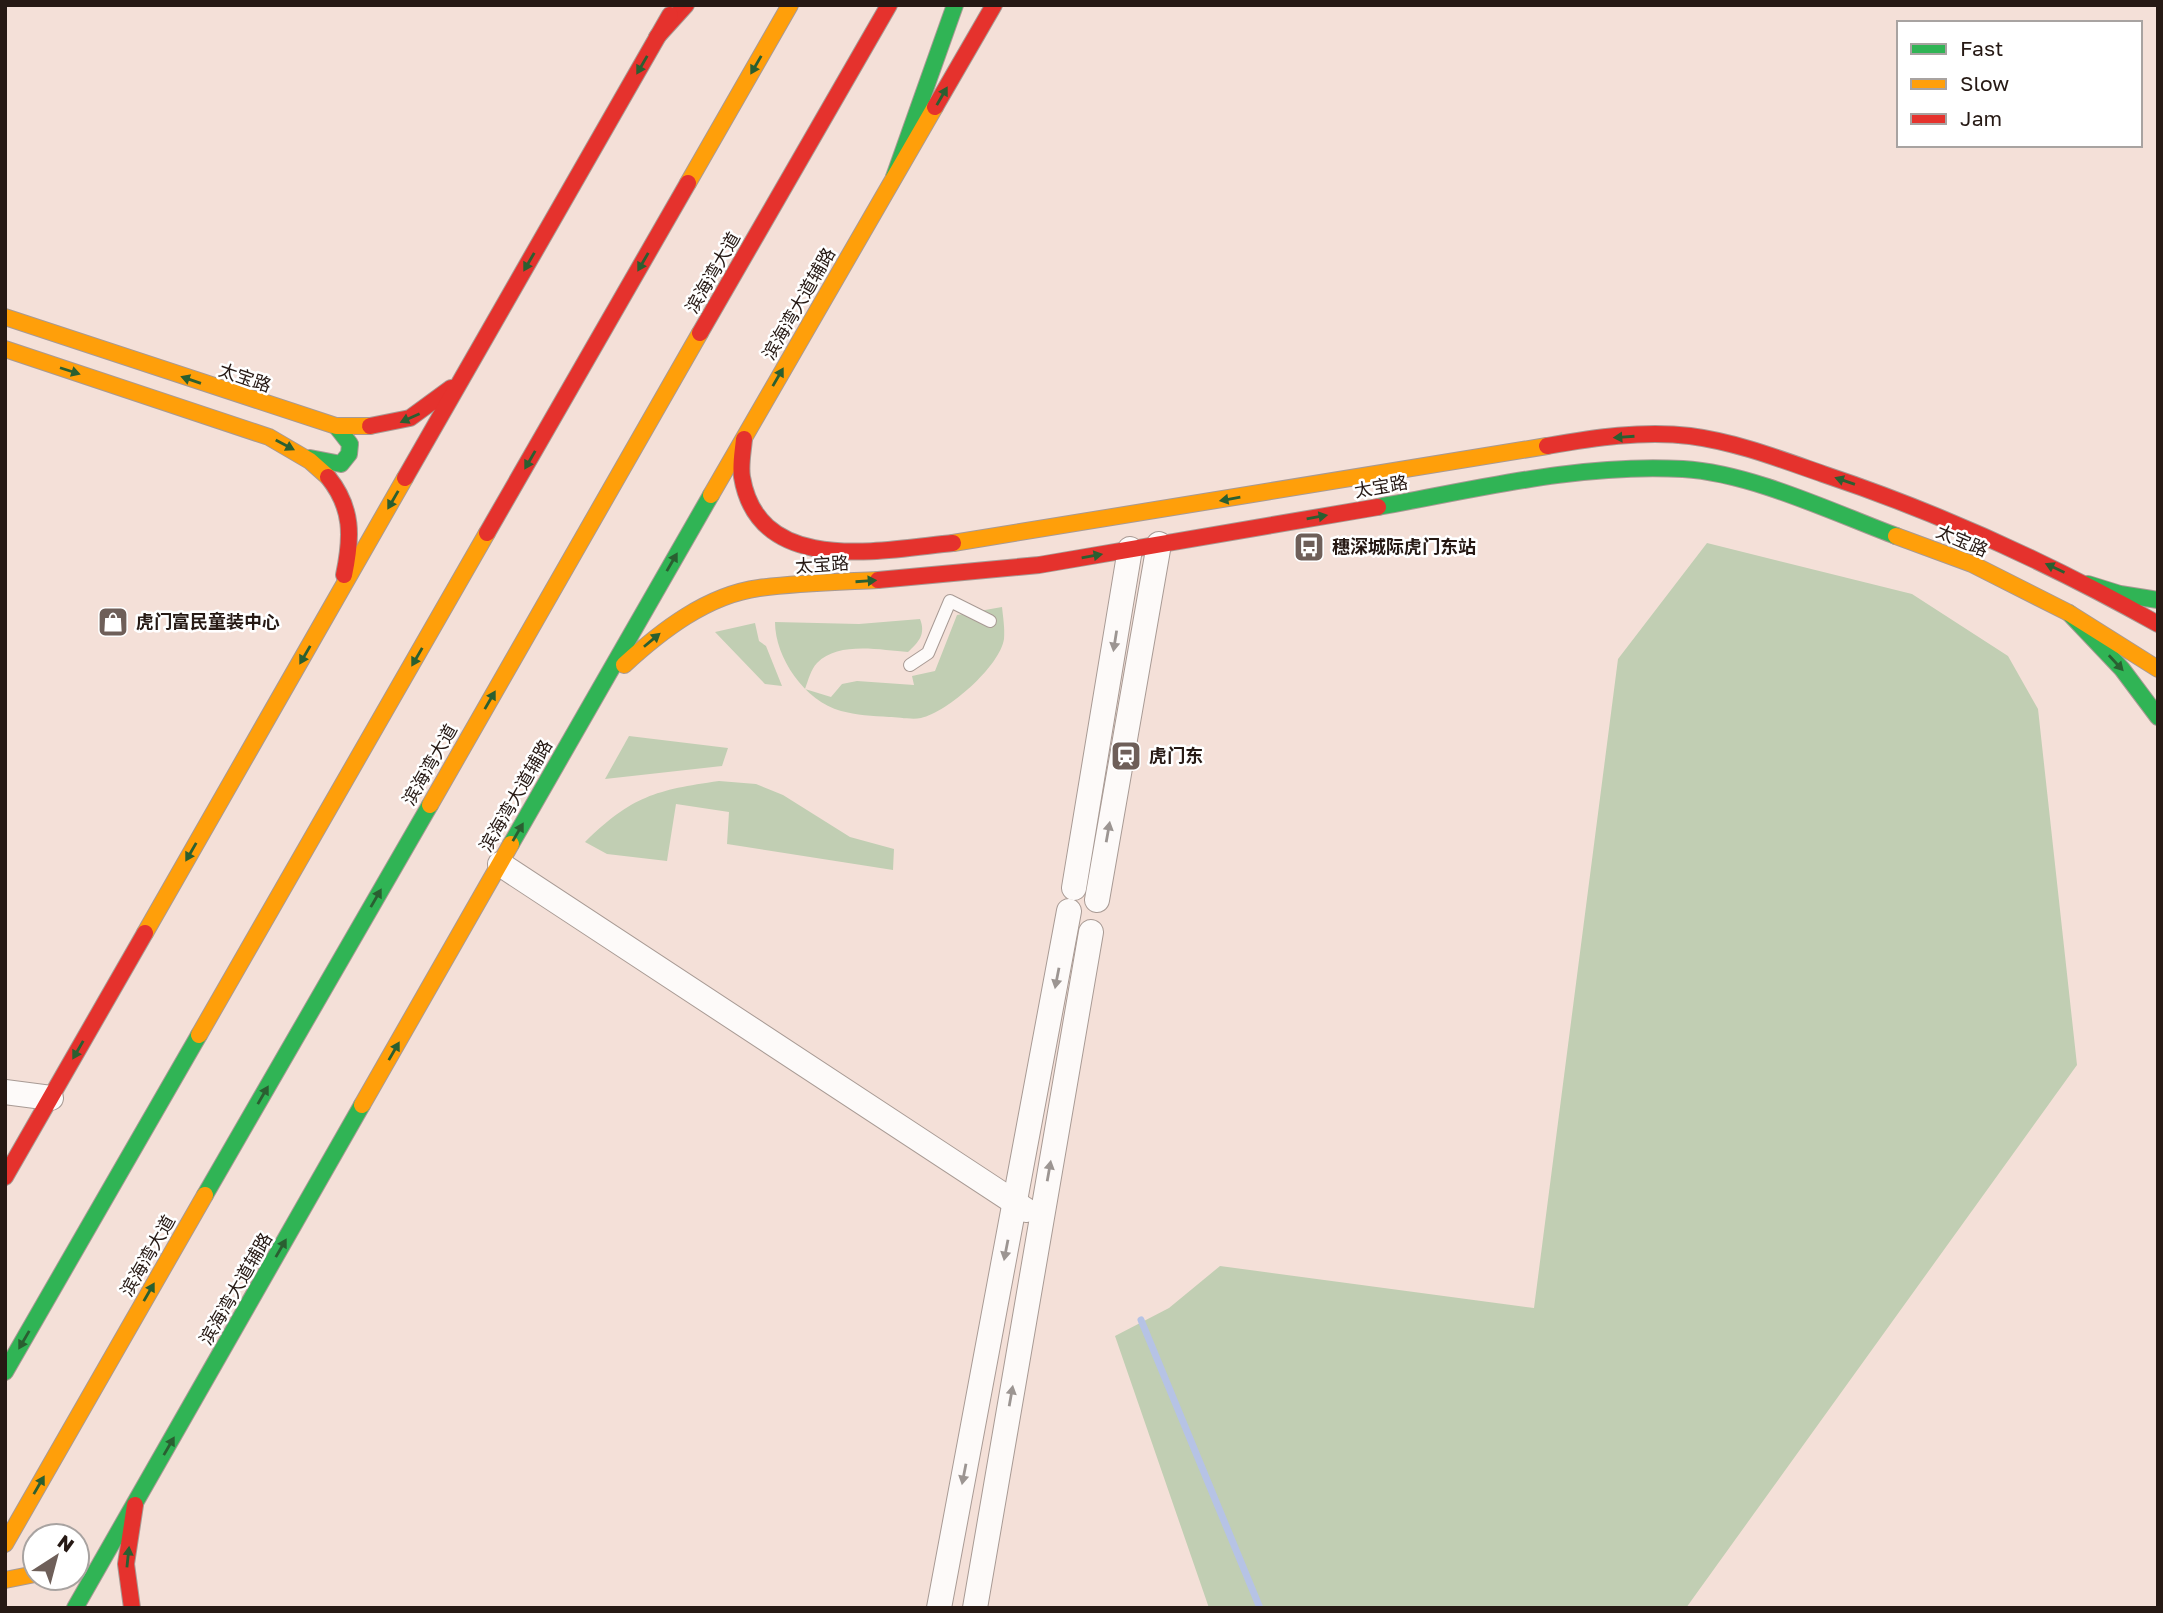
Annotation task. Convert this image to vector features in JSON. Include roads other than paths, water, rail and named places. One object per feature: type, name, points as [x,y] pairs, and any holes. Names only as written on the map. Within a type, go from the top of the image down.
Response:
[{"type":"main road","points":[[5,1177],[675,5]]},
{"type":"main road","points":[[657,37],[685,5]]},
{"type":"main road","points":[[5,1372],[790,5]]},
{"type":"main road","name":"滨海湾大道","points":[[5,1544],[889,5]]},
{"type":"main road","points":[[894,177],[955,5]]},
{"type":"main road","name":"滨海湾大道辅路","points":[[75,1608],[744,436],[994,5]]},
{"type":"main road","name":"太宝路","points":[[5,317],[336,426],[388,427],[419,415],[464,377]]},
{"type":"main road","points":[[5,349],[269,437],[310,458],[336,482],[346,507],[351,551],[338,596]]},
{"type":"main road","points":[[310,458],[341,464],[350,455],[352,444],[347,433],[336,426]]},
{"type":"main road","name":"太宝路","points":[[744,436],[742,476],[754,511],[777,533],[800,547],[830,552],[951,543],[1039,531],[1559,444],[1626,436],[1689,436],[1768,455],[1984,534],[2088,584],[2158,624]]},
{"type":"main road","name":"太宝路","points":[[602,685],[657,635],[706,606],[756,588],[950,575],[1130,549],[1560,475],[1685,469],[1759,485],[1972,564],[2069,613],[2158,669]]},
{"type":"main road","points":[[2088,584],[2120,594],[2158,600]]},
{"type":"main road","points":[[2069,613],[2122,669],[2158,717]]},
{"type":"main road","points":[[93,1546],[135,1505]]},
{"type":"main road","points":[[132,1608],[126,1564],[135,1505]]},
{"type":"street","points":[[1097,900],[1158,544]]},
{"type":"street","points":[[939,1608],[1071,900],[1130,549]]},
{"type":"street","points":[[500,864],[1041,1220]]},
{"type":"street","points":[[975,1608],[1091,932]]},
{"type":"street","points":[[5,1092],[51,1098]]},
{"type":"lane","points":[[910,665],[928,653],[950,601],[990,621]]},
{"type":"waterway","points":[[1141,1320],[1260,1608]]},
{"type":"place","name":"穗深城际虎门东站","points":[[1309,547]]},
{"type":"place","name":"虎门富民童装中心","points":[[113,622]]},
{"type":"place","name":"虎门东","points":[[1126,756]]}]
